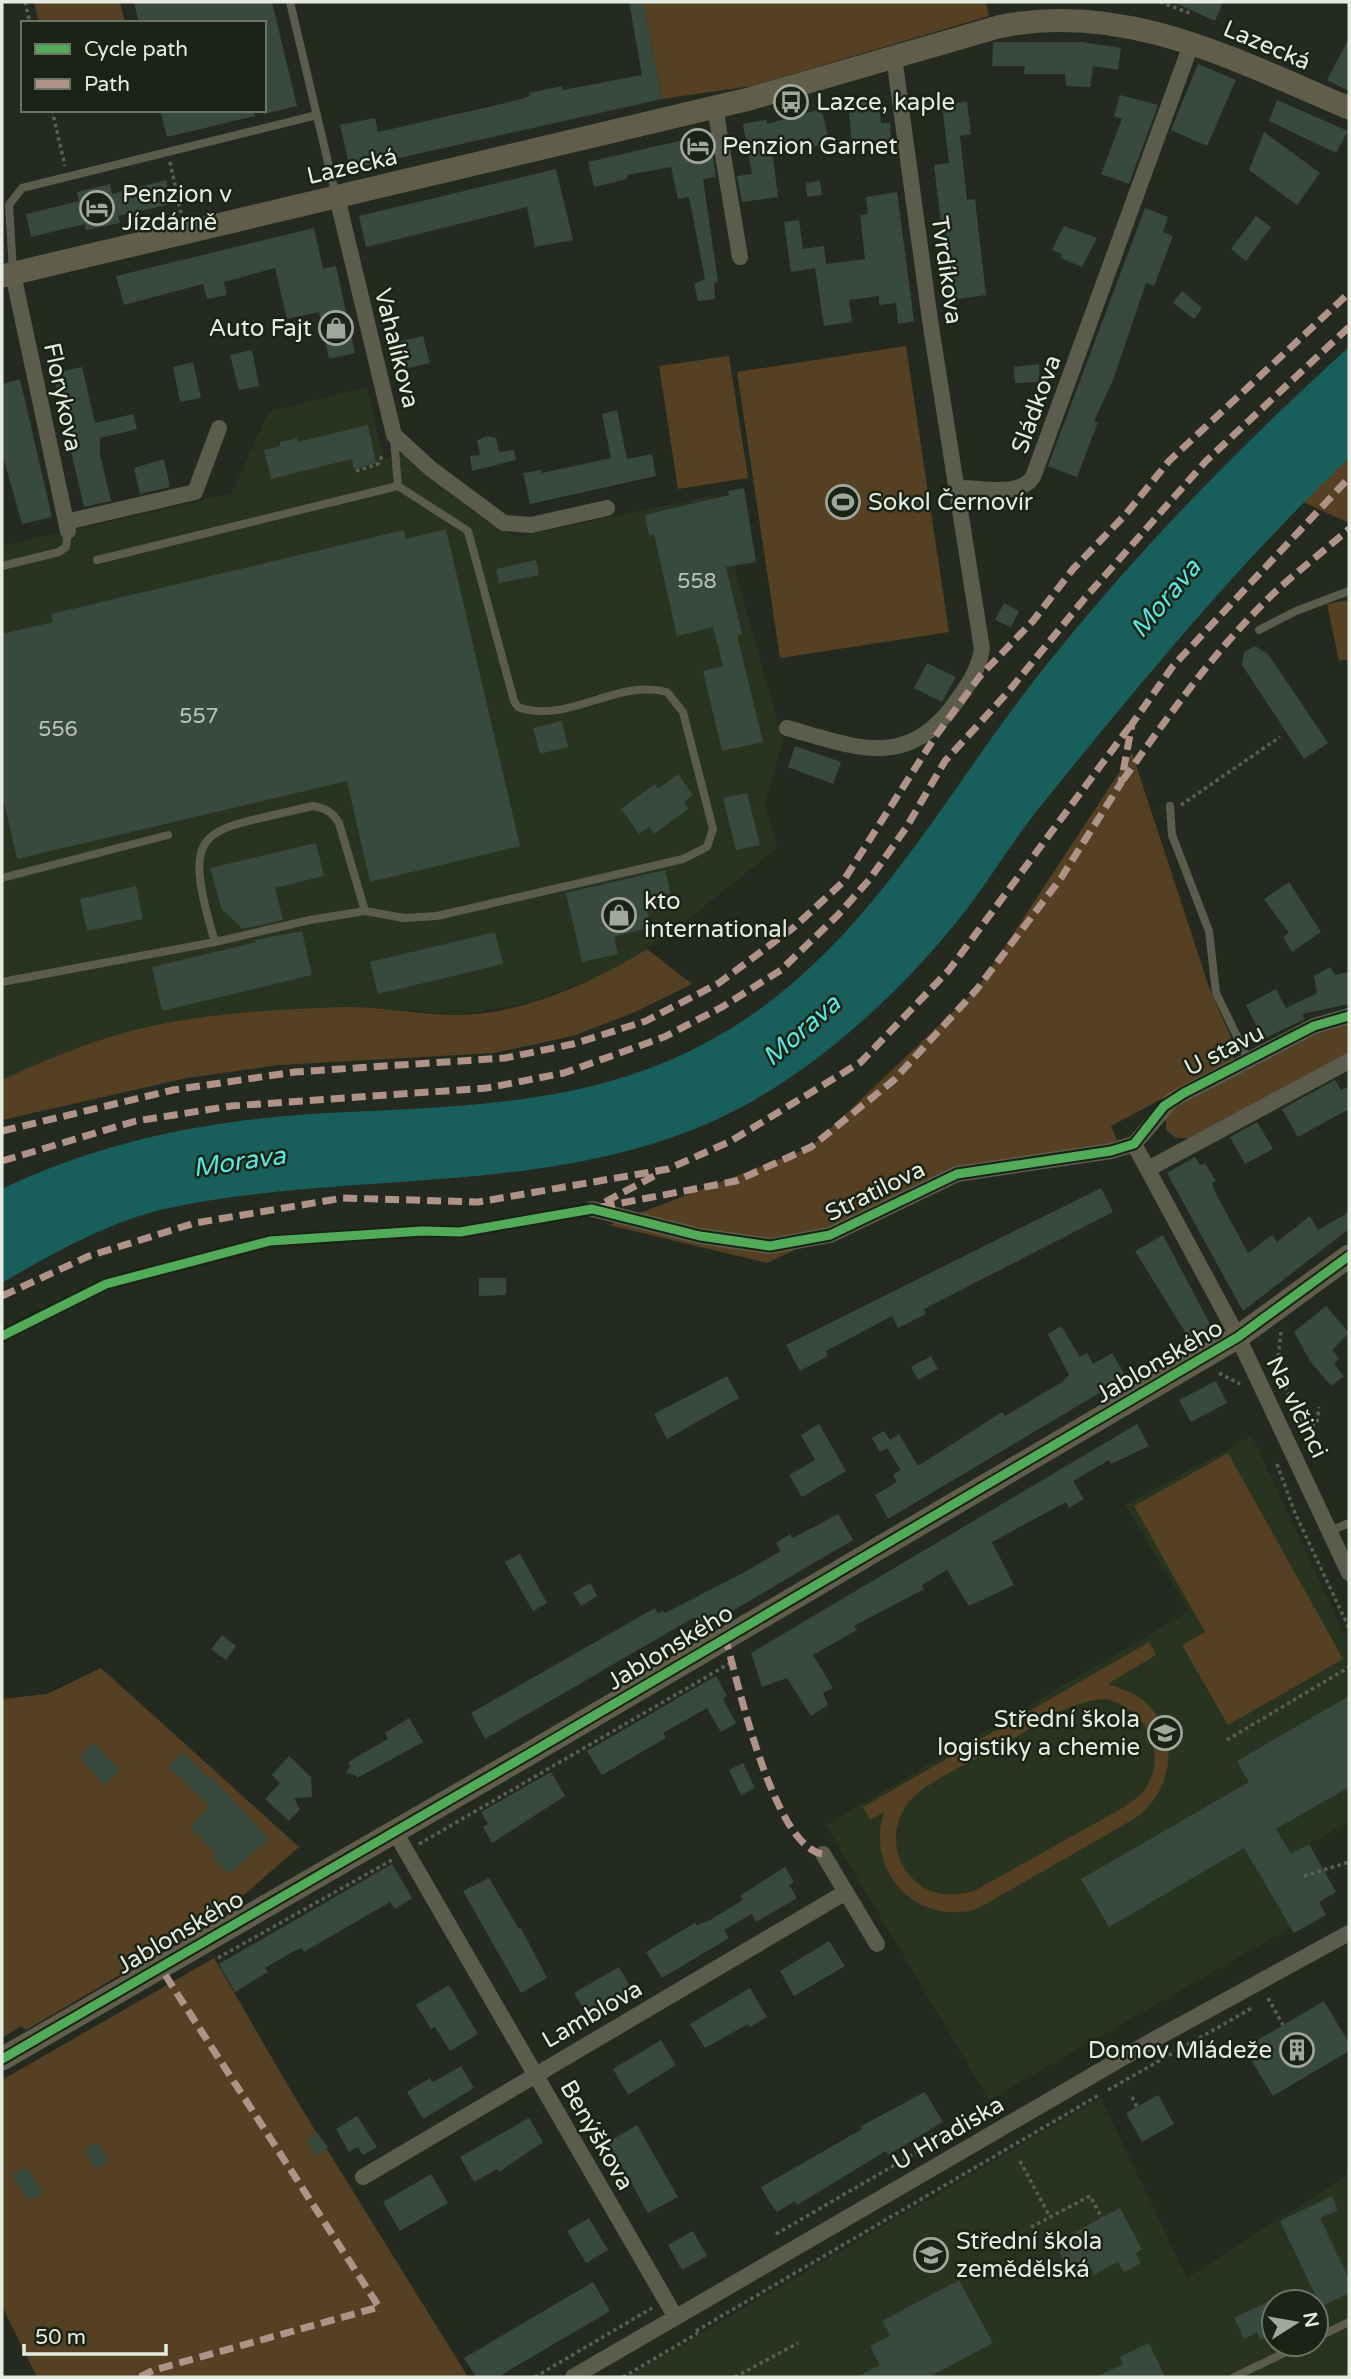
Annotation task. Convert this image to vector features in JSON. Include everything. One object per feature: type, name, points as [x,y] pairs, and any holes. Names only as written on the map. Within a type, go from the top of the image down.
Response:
[{"type":"street","name":"Lazecká","points":[[7,275],[715,107],[1006,25],[1055,18],[1122,22],[1192,42],[1349,108]]},
{"type":"street","name":"Sládkova","points":[[957,488],[1013,489],[1028,484],[1033,477],[1192,42]]},
{"type":"street","name":"Tvrdíkova","points":[[894,57],[931,327],[957,488]]},
{"type":"street","points":[[715,107],[740,257]]},
{"type":"street","name":"Vahalíkova","points":[[337,197],[394,435],[431,469],[504,523],[531,525],[607,508]]},
{"type":"street","name":"Florykova","points":[[7,275],[67,527]]},
{"type":"street","points":[[67,527],[195,492],[219,428]]},
{"type":"street","points":[[787,728],[858,747],[897,747],[923,737],[938,727],[968,686],[979,664],[982,649],[957,488]]},
{"type":"street","name":"U stavu","points":[[1134,1144],[1172,1100],[1314,1026],[1349,1016]]},
{"type":"street","points":[[1148,1169],[1349,1061]]},
{"type":"street","points":[[1134,1144],[1238,1337]]},
{"type":"street","name":"Stratilova","points":[[592,1209],[710,1238],[770,1246],[830,1235],[957,1174],[1111,1151],[1134,1144]]},
{"type":"street","name":"Jablonského","points":[[2,2059],[396,1832],[1238,1337],[1349,1256]]},
{"type":"street","name":"Na vlčinci","points":[[1238,1337],[1349,1573]]},
{"type":"street","name":"Benýškova","points":[[396,1832],[675,2316]]},
{"type":"street","points":[[823,1854],[877,1944]]},
{"type":"street","name":"Lamblova","points":[[362,2177],[846,1892]]},
{"type":"street","name":"U Hradiska","points":[[573,2377],[1155,2039],[1349,1933]]},
{"type":"lane","points":[[289,2],[337,197]]},
{"type":"lane","points":[[7,275],[5,203],[22,188],[317,116]]},
{"type":"lane","points":[[394,435],[398,486]]},
{"type":"lane","points":[[2,982],[365,911],[404,918],[438,916],[683,859],[707,847],[713,829],[684,712],[667,692],[643,689],[538,712],[518,707],[514,701],[468,531],[398,486],[97,559]]},
{"type":"lane","points":[[2,566],[59,552],[65,547],[67,527]]},
{"type":"lane","points":[[1259,631],[1296,611],[1349,591]]},
{"type":"lane","points":[[215,942],[197,869],[198,853],[204,842],[215,831],[312,806],[333,813],[339,823],[365,911]]},
{"type":"lane","points":[[1170,809],[1172,835],[1209,931],[1216,993],[1248,1059]]},
{"type":"lane","points":[[2,878],[168,835]]},
{"type":"lane","points":[[1330,1531],[1349,1523]]},
{"type":"lane","points":[[1330,2331],[1349,2322]]},
{"type":"lane","points":[[1234,2377],[1274,2358]]},
{"type":"path","points":[[25,2],[30,21]]},
{"type":"path","points":[[1160,2],[1192,14]]},
{"type":"path","points":[[52,112],[68,176]]},
{"type":"path","points":[[168,151],[181,215]]},
{"type":"path","points":[[1170,809],[1280,737]]},
{"type":"path","points":[[1283,1329],[1278,1347],[1277,1368],[1305,1430],[1317,1423],[1320,1407]]},
{"type":"path","points":[[1215,1373],[1235,1379],[1243,1389]]},
{"type":"path","points":[[1272,1454],[1299,1522],[1349,1628]]},
{"type":"path","points":[[414,1847],[732,1662]]},
{"type":"path","points":[[1227,1740],[1349,1667]]},
{"type":"path","points":[[1304,1876],[1349,1862]]},
{"type":"path","points":[[1108,2090],[1280,1992]]},
{"type":"path","points":[[1268,1998],[1283,2025]]},
{"type":"path","points":[[623,2377],[1100,2095]]},
{"type":"path","points":[[1132,2097],[1137,2107]]},
{"type":"path","points":[[776,2234],[960,2127]]},
{"type":"path","points":[[1020,2161],[1050,2217]]},
{"type":"path","points":[[1031,2227],[1090,2196],[1101,2218]]},
{"type":"path","points":[[535,2377],[657,2305]]},
{"type":"path","points":[[735,2377],[799,2343]]},
{"type":"shaded area","points":[[34,2],[120,2],[125,21],[39,21]]},
{"type":"shaded area","points":[[643,2],[986,2],[989,16],[752,86],[662,99]]},
{"type":"shaded area","name":"Sokol Černovír","points":[[906,346],[949,632],[780,658],[737,372]]},
{"type":"shaded area","points":[[729,356],[748,478],[678,489],[659,366]]},
{"type":"shaded area","points":[[367,387],[384,459],[409,453],[429,478],[490,524],[516,537],[714,495],[783,741],[765,803],[777,848],[688,920],[614,970],[532,1002],[459,1015],[363,1007],[110,1037],[2,1080],[2,546],[231,494],[269,411]]},
{"type":"shaded area","points":[[1349,458],[1349,523],[1303,502]]},
{"type":"shaded area","points":[[1349,600],[1349,659],[1339,661],[1327,604]]},
{"type":"shaded area","points":[[1132,753],[1210,990],[1236,1049],[1233,1061],[1111,1126],[1117,1140],[1106,1146],[951,1176],[767,1263],[609,1225],[811,1147],[977,989]]},
{"type":"shaded area","points":[[647,949],[692,984],[635,1012],[573,1036],[494,1053],[279,1065],[187,1078],[2,1120],[2,1080],[82,1046],[138,1029],[225,1014],[312,1008],[356,1007],[443,1015],[483,1013],[532,1003],[580,985]]},
{"type":"shaded area","points":[[1349,1023],[1349,1054],[1192,1138],[1176,1138],[1166,1130],[1166,1118],[1175,1105],[1318,1031]]},
{"type":"shaded area","name":"Střední škola logistiky a chemie","points":[[1252,1436],[1349,1645],[1349,1822],[1292,1854],[1326,1915],[1294,1933],[1290,1928],[989,2100],[826,1825],[1189,1611],[1125,1505]]},
{"type":"shaded area","points":[[1228,1453],[1343,1659],[1228,1725],[1182,1645],[1205,1632],[1134,1506]]},
{"type":"shaded area","points":[[1149,1642],[1156,1655],[1108,1684],[1143,1700],[1164,1729],[1168,1745],[1165,1778],[1158,1794],[1134,1819],[977,1909],[955,1912],[934,1909],[916,1902],[900,1889],[889,1874],[882,1855],[880,1834],[884,1812],[870,1820],[863,1807]],"holes":[[[1106,1699],[1132,1711],[1141,1721],[1153,1746],[1155,1760],[1152,1774],[1146,1788],[1137,1798],[974,1891],[940,1894],[918,1884],[911,1877],[899,1856],[896,1833],[903,1811],[919,1792],[1064,1710]]]},
{"type":"shaded area","points":[[101,1668],[299,1847],[217,1918],[26,2030],[21,2026],[2,2038],[2,1699],[47,1694]]},
{"type":"shaded area","points":[[214,1958],[294,2096],[468,2377],[37,2377],[2,2306],[2,2080]]},
{"type":"shaded area","points":[[1101,2098],[1187,2278],[1349,2174],[1349,2377],[627,2377]]},
{"type":"water","name":"Morava","points":[[1349,347],[1349,458],[1227,584],[1150,673],[1039,808],[966,910],[913,972],[851,1031],[783,1082],[711,1122],[646,1146],[580,1162],[443,1179],[236,1196],[169,1208],[104,1230],[2,1283],[2,1189],[76,1158],[153,1136],[231,1122],[311,1114],[492,1103],[581,1089],[668,1061],[734,1027],[791,985],[840,937],[885,885],[1008,715],[1086,616],[1194,496]]},
{"type":"building","points":[[134,2],[272,2],[297,106],[264,114],[266,21],[139,21]]},
{"type":"building","points":[[629,2],[643,2],[662,99],[350,169],[340,125],[375,118],[378,132],[514,101],[530,96],[529,93],[562,86],[563,90],[642,75]]},
{"type":"building","points":[[1173,2],[1223,2],[1215,21]]},
{"type":"building","points":[[1349,38],[1349,91],[1327,80]]},
{"type":"building","points":[[1082,42],[1121,48],[1118,70],[1093,66],[1090,87],[1066,86],[1065,74],[1024,74],[1025,66],[992,66],[993,43]]},
{"type":"building","points":[[1198,64],[1236,80],[1207,146],[1171,130]]},
{"type":"building","points":[[1120,95],[1158,105],[1129,184],[1101,174],[1122,119],[1114,116]]},
{"type":"building","points":[[878,98],[881,123],[890,123],[891,139],[852,144],[848,102]]},
{"type":"building","points":[[1277,100],[1348,131],[1336,153],[1269,121]]},
{"type":"building","points":[[967,102],[971,134],[960,136],[967,200],[975,199],[986,295],[950,300],[934,165],[949,163],[942,104]]},
{"type":"building","points":[[821,109],[830,142],[812,147],[810,138],[772,149],[778,197],[742,202],[737,176],[752,174],[743,124],[766,120],[767,124]]},
{"type":"building","points":[[161,112],[254,112],[255,116],[167,137]]},
{"type":"building","points":[[1264,132],[1320,173],[1297,205],[1249,170]]},
{"type":"building","points":[[709,134],[716,177],[703,179],[718,282],[714,283],[715,299],[698,301],[694,284],[705,279],[689,197],[678,199],[671,167],[627,175],[627,179],[594,187],[588,162]]},
{"type":"building","points":[[556,169],[573,240],[535,247],[527,207],[366,247],[359,216]]},
{"type":"building","points":[[166,180],[171,204],[118,216],[120,223],[86,230],[85,224],[31,237],[26,214],[79,201],[77,192],[110,184],[112,194]]},
{"type":"building","points":[[820,181],[822,195],[807,197],[806,183]]},
{"type":"building","points":[[897,192],[914,321],[898,324],[896,303],[879,305],[879,296],[849,300],[852,322],[824,326],[815,268],[791,272],[784,222],[799,220],[803,249],[824,246],[826,264],[865,259],[860,215],[868,214],[866,197]]},
{"type":"building","points":[[1145,208],[1168,217],[1163,232],[1173,236],[1154,286],[1146,283],[1113,380],[1094,421],[1098,422],[1077,477],[1048,466]]},
{"type":"building","points":[[1256,216],[1271,227],[1246,261],[1231,249]]},
{"type":"building","points":[[1064,226],[1097,238],[1082,267],[1061,258],[1062,254],[1052,250]]},
{"type":"building","points":[[314,228],[323,269],[336,266],[355,353],[329,359],[319,312],[287,319],[275,268],[224,282],[227,295],[207,299],[203,284],[124,305],[116,276]]},
{"type":"building","points":[[1182,291],[1202,308],[1194,319],[1173,303]]},
{"type":"building","points":[[423,336],[430,363],[396,371],[389,344]]},
{"type":"building","points":[[252,350],[259,386],[239,390],[230,355]]},
{"type":"building","points":[[193,362],[201,398],[180,402],[173,367]]},
{"type":"building","points":[[1039,364],[1040,382],[1015,383],[1014,367]]},
{"type":"building","points":[[82,367],[95,423],[133,414],[137,429],[100,438],[100,455],[111,501],[84,507],[53,373]]},
{"type":"building","points":[[20,379],[52,517],[22,524],[2,453],[2,384]]},
{"type":"building","points":[[617,410],[627,459],[652,454],[656,476],[530,504],[523,473],[541,470],[542,473],[611,458],[602,414]]},
{"type":"building","points":[[368,425],[376,463],[354,469],[352,459],[271,479],[264,450],[280,446],[280,442],[297,438],[298,442]]},
{"type":"building","points":[[486,436],[496,438],[499,452],[514,450],[516,460],[472,471],[470,456],[480,455],[477,441]]},
{"type":"building","points":[[164,459],[170,487],[140,494],[134,468]]},
{"type":"building","points":[[744,488],[756,562],[726,567],[742,634],[737,635],[763,742],[722,751],[703,671],[723,666],[713,627],[677,636],[654,534],[649,535],[645,515],[729,495],[728,491]]},
{"type":"building","points":[[446,529],[520,846],[370,882],[347,781],[17,859],[2,793],[2,634],[53,622],[51,614],[404,530],[406,539]]},
{"type":"building","points":[[536,560],[539,575],[499,583],[496,569]]},
{"type":"building","points":[[1004,603],[1019,611],[1011,627],[995,620]]},
{"type":"building","points":[[1255,646],[1268,654],[1328,743],[1304,759],[1242,665],[1244,652]]},
{"type":"building","points":[[927,663],[956,677],[942,702],[914,688]]},
{"type":"building","points":[[562,721],[568,747],[540,754],[533,728]]},
{"type":"building","points":[[795,746],[841,762],[833,784],[788,767]]},
{"type":"building","points":[[678,774],[693,795],[684,802],[688,809],[654,834],[649,827],[639,834],[621,809],[655,784],[658,789]]},
{"type":"building","points":[[747,793],[760,845],[736,850],[723,798]]},
{"type":"building","points":[[316,843],[324,876],[275,888],[283,920],[243,929],[222,910],[210,868]]},
{"type":"building","points":[[665,870],[673,904],[647,909],[651,927],[614,937],[618,954],[582,962],[566,893]]},
{"type":"building","points":[[1289,882],[1321,932],[1292,952],[1283,937],[1289,933],[1264,899]]},
{"type":"building","points":[[136,886],[143,919],[87,931],[80,899]]},
{"type":"building","points":[[302,931],[312,975],[162,1011],[152,967],[257,942],[254,940]]},
{"type":"building","points":[[495,932],[503,964],[378,994],[370,962]]},
{"type":"building","points":[[1330,967],[1335,975],[1349,972],[1349,1004],[1302,1014],[1305,1019],[1263,1039],[1246,1005],[1276,989],[1286,1008],[1317,993],[1314,976]]},
{"type":"building","points":[[1335,1080],[1341,1090],[1349,1086],[1349,1109],[1298,1137],[1282,1109]]},
{"type":"building","points":[[1257,1122],[1273,1149],[1245,1164],[1230,1137]]},
{"type":"building","points":[[1195,1157],[1200,1165],[1205,1163],[1216,1181],[1212,1183],[1215,1192],[1248,1253],[1272,1235],[1277,1242],[1310,1216],[1318,1230],[1349,1212],[1349,1229],[1243,1311],[1167,1173]]},
{"type":"building","points":[[1101,1188],[1113,1212],[924,1309],[926,1314],[898,1328],[892,1316],[826,1351],[828,1356],[800,1371],[786,1345]]},
{"type":"building","points":[[1163,1235],[1212,1328],[1190,1340],[1135,1251]]},
{"type":"building","points":[[479,1278],[506,1278],[506,1295],[479,1296]]},
{"type":"building","points":[[1326,1306],[1349,1333],[1332,1350],[1339,1359],[1334,1364],[1344,1376],[1331,1386],[1310,1361],[1294,1332]]},
{"type":"building","points":[[1061,1326],[1080,1357],[1087,1353],[1093,1364],[1112,1353],[1126,1377],[888,1519],[875,1495],[897,1482],[893,1475],[901,1470],[887,1448],[880,1452],[872,1438],[884,1431],[890,1440],[899,1434],[918,1466],[1002,1412],[1005,1416],[1062,1382],[1069,1375],[1048,1334]]},
{"type":"building","points":[[931,1356],[938,1369],[918,1380],[911,1367]]},
{"type":"building","points":[[727,1376],[739,1398],[667,1439],[654,1414]]},
{"type":"building","points":[[1216,1381],[1227,1403],[1191,1422],[1179,1400]]},
{"type":"building","points":[[819,1424],[846,1471],[802,1497],[789,1475],[815,1460],[801,1435]]},
{"type":"building","points":[[1137,1424],[1149,1446],[1111,1464],[1109,1460],[1073,1481],[1084,1499],[1069,1508],[1066,1502],[992,1542],[1014,1585],[969,1606],[947,1570],[922,1585],[924,1589],[854,1626],[857,1630],[813,1655],[833,1688],[823,1693],[828,1705],[811,1716],[787,1678],[762,1687],[751,1653]]},
{"type":"building","points":[[838,1514],[853,1540],[700,1630],[693,1618],[485,1739],[471,1713],[655,1608],[658,1614],[663,1611],[665,1613],[743,1573],[781,1551],[776,1543],[790,1534],[793,1538]]},
{"type":"building","points":[[520,1554],[547,1603],[533,1611],[505,1562]]},
{"type":"building","points":[[590,1583],[597,1596],[581,1606],[573,1593]]},
{"type":"building","points":[[222,1635],[236,1646],[226,1660],[211,1649]]},
{"type":"building","points":[[716,1676],[727,1696],[723,1699],[736,1723],[721,1732],[707,1708],[663,1733],[666,1738],[602,1775],[587,1751]]},
{"type":"building","points":[[1349,1696],[1349,1787],[1276,1829],[1291,1854],[1309,1844],[1336,1892],[1319,1902],[1326,1915],[1294,1933],[1244,1848],[1109,1927],[1081,1879],[1249,1782],[1237,1761]]},
{"type":"building","points":[[409,1718],[423,1742],[357,1778],[346,1773],[350,1766],[348,1762],[388,1739],[385,1733]]},
{"type":"building","points":[[94,1743],[120,1771],[104,1785],[79,1757]]},
{"type":"building","points":[[182,1752],[209,1778],[211,1776],[269,1839],[229,1874],[212,1855],[215,1852],[190,1827],[210,1806],[169,1766]]},
{"type":"building","points":[[289,1756],[311,1777],[312,1797],[294,1798],[300,1809],[289,1821],[265,1799],[280,1783],[272,1775]]},
{"type":"building","points":[[743,1763],[755,1788],[741,1795],[729,1770]]},
{"type":"building","points":[[551,1772],[565,1796],[492,1843],[483,1827],[488,1824],[481,1812]]},
{"type":"building","points":[[392,1864],[412,1898],[395,1909],[390,1902],[304,1952],[302,1948],[294,1951],[265,1968],[268,1972],[235,1992],[219,1964]]},
{"type":"building","points":[[785,1867],[794,1882],[789,1885],[797,1898],[756,1922],[752,1914],[724,1930],[729,1938],[662,1978],[646,1952],[695,1923],[697,1925],[710,1920],[743,1900],[740,1896]]},
{"type":"building","points":[[489,1878],[519,1929],[521,1928],[547,1978],[521,1993],[463,1891]]},
{"type":"building","points":[[829,1941],[845,1966],[794,1996],[780,1971]]},
{"type":"building","points":[[619,1967],[635,1994],[590,2020],[574,1993]]},
{"type":"building","points":[[449,1985],[478,2034],[450,2051],[435,2027],[431,2029],[416,2005]]},
{"type":"building","points":[[750,1988],[767,2017],[750,2027],[748,2024],[705,2048],[690,2024]]},
{"type":"building","name":"Domov Mládeže","points":[[1324,2001],[1349,2043],[1349,2051],[1273,2096],[1244,2048]]},
{"type":"building","points":[[661,2040],[676,2065],[628,2095],[613,2069]]},
{"type":"building","points":[[461,2066],[474,2088],[423,2119],[407,2092],[430,2078],[433,2082]]},
{"type":"building","points":[[925,2092],[943,2122],[888,2155],[886,2151],[797,2205],[795,2201],[777,2212],[770,2203],[761,2187],[862,2129],[861,2126]]},
{"type":"building","points":[[1158,2095],[1174,2124],[1142,2142],[1126,2113]]},
{"type":"building","points":[[357,2116],[377,2147],[363,2155],[358,2147],[349,2152],[336,2129]]},
{"type":"building","points":[[529,2118],[543,2142],[499,2172],[497,2169],[474,2182],[460,2157]]},
{"type":"building","points":[[637,2125],[678,2197],[648,2213],[608,2142]]},
{"type":"building","points":[[318,2133],[328,2148],[316,2156],[306,2140]]},
{"type":"building","points":[[97,2142],[109,2162],[95,2169],[85,2149]]},
{"type":"building","points":[[27,2167],[43,2194],[28,2200],[12,2174]]},
{"type":"building","points":[[431,2174],[448,2203],[400,2231],[383,2202]]},
{"type":"building","points":[[1332,2196],[1338,2210],[1320,2218],[1349,2279],[1349,2293],[1330,2302],[1330,2288],[1312,2288],[1280,2221]]},
{"type":"building","points":[[1120,2208],[1142,2249],[1136,2253],[1141,2263],[1124,2272],[1118,2262],[1094,2275],[1092,2269],[1073,2279],[1057,2248],[1075,2238],[1073,2233]]},
{"type":"building","points":[[589,2218],[608,2250],[586,2263],[567,2231]]},
{"type":"building","points":[[693,2231],[707,2256],[682,2270],[668,2245]]},
{"type":"building","points":[[959,2280],[993,2343],[929,2377],[857,2377],[880,2365],[870,2346],[890,2336],[882,2321]]},
{"type":"building","points":[[593,2282],[610,2311],[498,2377],[476,2377],[464,2358]]},
{"type":"building","points":[[1260,2306],[1260,2340],[1257,2332],[1244,2339],[1234,2318]]},
{"type":"building","points":[[1149,2343],[1165,2377],[1096,2377],[1123,2364],[1120,2357]]},
{"type":"marked path","points":[[2,1131],[173,1090],[295,1072],[505,1058],[573,1044],[646,1021],[719,983],[793,928],[842,883],[935,737],[980,676],[1033,621],[1073,569],[1126,514],[1169,461],[1349,293]]},
{"type":"marked path","points":[[2,1161],[136,1121],[231,1106],[487,1088],[564,1073],[664,1037],[722,1007],[781,970],[838,915],[869,880],[906,828],[945,761],[1008,692],[1085,598],[1206,461],[1349,327]]},
{"type":"marked path","points":[[601,1207],[736,1181],[811,1147],[894,1080],[977,989],[1061,878],[1121,783],[1132,724],[1173,666],[1349,478]]},
{"type":"marked path","points":[[1123,780],[1176,706],[1233,635],[1275,592],[1349,529]]},
{"type":"marked path","points":[[2,1296],[89,1256],[195,1223],[343,1198],[478,1202],[668,1169],[731,1141],[861,1062],[949,970],[1130,726]]},
{"type":"marked path","points":[[605,1202],[654,1176]]},
{"type":"marked path","points":[[725,1636],[748,1723],[774,1794],[789,1824],[805,1845],[823,1854]]},
{"type":"marked path","points":[[140,2377],[154,2370],[379,2307],[160,1967]]},
{"type":"cycle path","points":[[2,1336],[106,1284],[270,1241],[422,1231],[460,1232],[592,1209],[700,1236],[770,1246],[830,1235],[957,1174],[1111,1151],[1134,1144],[1164,1106],[1184,1093],[1314,1026],[1349,1016]]},
{"type":"cycle path","points":[[2,2059],[527,1755],[1238,1337],[1349,1256]]},
{"type":"place","name":"Lazce, kaple","points":[[791,102]]},
{"type":"place","name":"Penzion Garnet","points":[[698,146]]},
{"type":"place","name":"Penzion v Jízdárně","points":[[97,208]]},
{"type":"place","name":"Auto Fajt","points":[[336,328]]},
{"type":"place","name":"Sokol Černovír","points":[[843,502]]},
{"type":"place","name":"kto international","points":[[619,915]]},
{"type":"place","name":"Střední škola logistiky a chemie","points":[[1165,1733]]},
{"type":"place","name":"Domov Mládeže","points":[[1297,2050]]},
{"type":"place","name":"Střední škola zemědělská","points":[[931,2255]]}]
